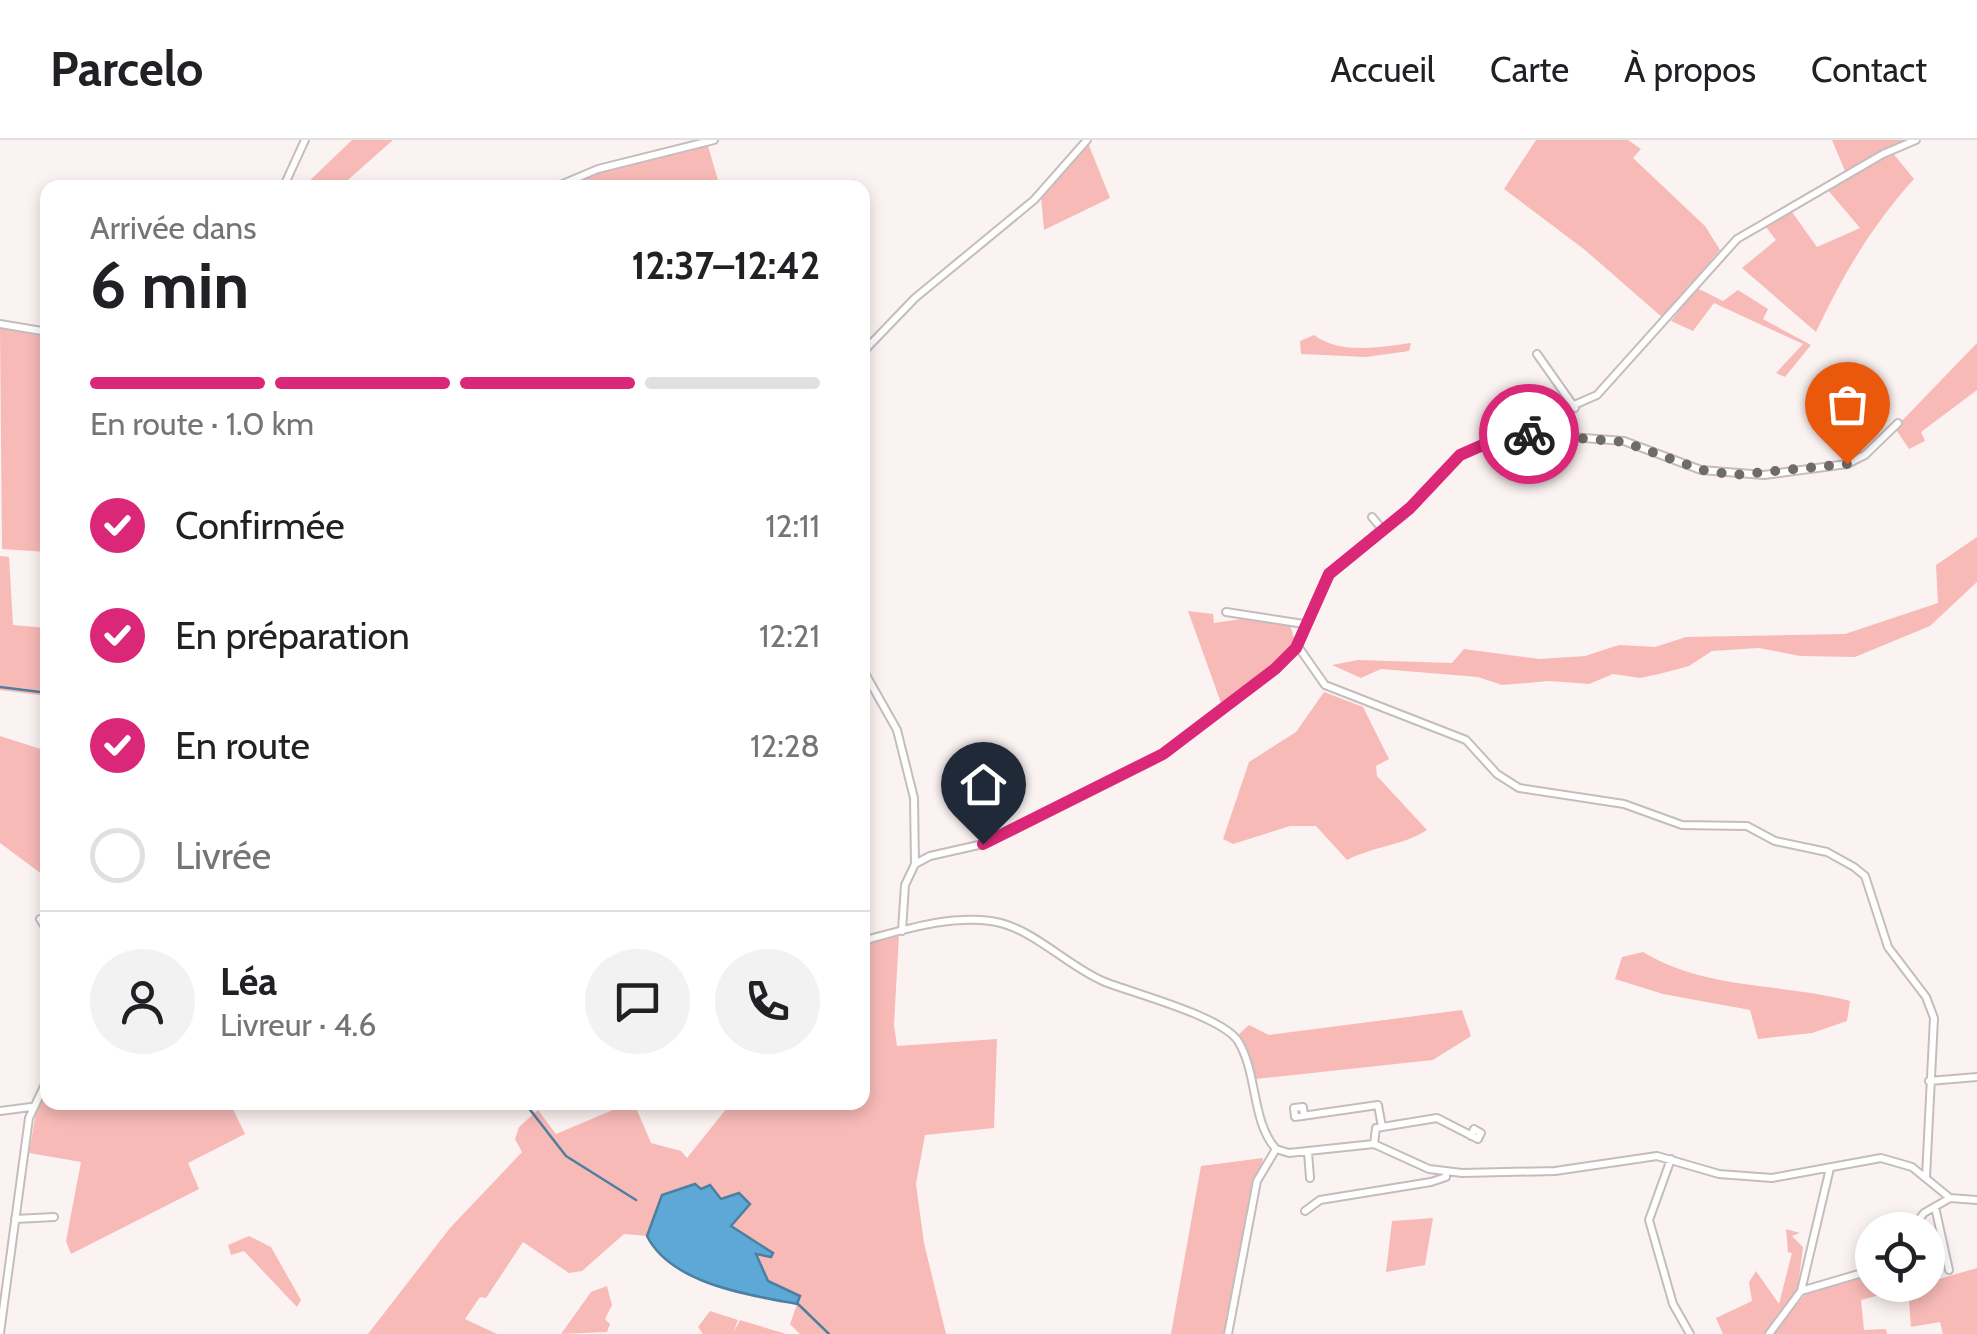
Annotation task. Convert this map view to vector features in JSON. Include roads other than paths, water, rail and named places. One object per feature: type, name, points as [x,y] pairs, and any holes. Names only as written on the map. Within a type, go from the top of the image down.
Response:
[{"type":"street","points":[[287,180],[305,140]]},
{"type":"street","points":[[573,180],[714,140]]},
{"type":"street","points":[[870,345],[914,298],[1034,200],[1087,140]]},
{"type":"street","points":[[915,864],[930,856],[983,844],[1163,754],[1275,669],[1297,645],[1329,574],[1430,489],[1460,455],[1575,408],[1618,376],[1737,239],[1883,154],[1916,140]]},
{"type":"street","points":[[0,324],[40,331]]},
{"type":"street","points":[[1537,354],[1575,408]]},
{"type":"street","points":[[1510,433],[1624,442],[1702,470],[1764,475],[1847,464],[1865,455],[1898,423]]},
{"type":"street","points":[[1372,516],[1383,530]]},
{"type":"street","points":[[1226,612],[1304,624]]},
{"type":"street","points":[[1297,645],[1325,685],[1384,712],[1466,740],[1497,774],[1519,788],[1624,804],[1682,825],[1747,826],[1775,840],[1827,852],[1854,867],[1864,876],[1888,947],[1932,1007],[1926,1177]]},
{"type":"street","points":[[870,681],[891,716],[906,758],[917,826],[915,864],[905,885],[902,931]]},
{"type":"street","points":[[870,938],[964,919],[1008,925],[1088,974],[1223,1028],[1242,1051],[1267,1137],[1276,1149],[1308,1152],[1374,1144],[1446,1172],[1555,1171],[1651,1157],[1719,1174],[1772,1178],[1886,1159],[1906,1164],[1950,1198]]},
{"type":"street","points":[[1928,1081],[1977,1077]]},
{"type":"street","points":[[0,1333],[31,1107],[40,1092]]},
{"type":"street","points":[[1304,1116],[1378,1105],[1382,1127]]},
{"type":"street","points":[[0,1110],[31,1107]]},
{"type":"street","points":[[1374,1144],[1376,1128],[1437,1118],[1470,1136]]},
{"type":"street","points":[[1229,1334],[1258,1181],[1276,1149]]},
{"type":"street","points":[[1308,1152],[1310,1178]]},
{"type":"street","points":[[1670,1159],[1649,1220],[1667,1287],[1690,1334]]},
{"type":"street","points":[[1768,1334],[1801,1291],[1830,1168]]},
{"type":"street","points":[[1304,1211],[1320,1200],[1431,1182],[1446,1177],[1446,1172]]},
{"type":"street","points":[[1930,1212],[1950,1198],[1977,1200]]},
{"type":"street","points":[[1936,1206],[1949,1270]]},
{"type":"street","points":[[15,1219],[54,1217]]},
{"type":"street","points":[[1801,1291],[1855,1275]]},
{"type":"water","points":[[695,1184],[701,1189],[710,1185],[721,1199],[739,1193],[750,1204],[731,1226],[773,1253],[771,1257],[756,1254],[768,1281],[800,1296],[797,1304],[713,1285],[674,1266],[658,1252],[647,1236],[662,1195]]},
{"type":"waterway","points":[[0,687],[40,692]]},
{"type":"waterway","points":[[530,1110],[566,1156],[636,1200]]},
{"type":"waterway","points":[[798,1304],[829,1334]]}]
